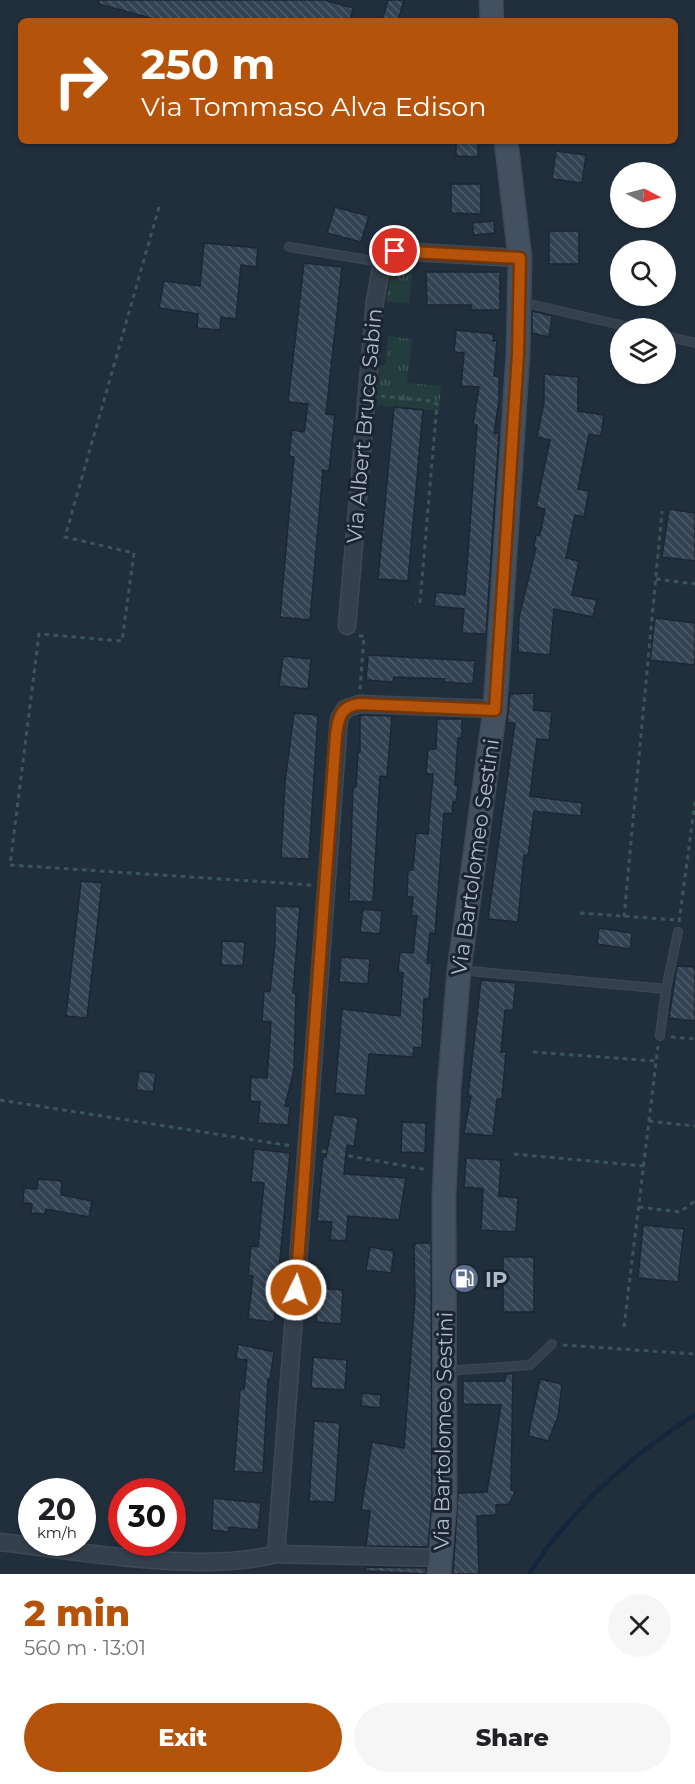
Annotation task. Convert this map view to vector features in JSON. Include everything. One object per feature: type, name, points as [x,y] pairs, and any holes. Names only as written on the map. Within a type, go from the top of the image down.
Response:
[{"type":"main road","points":[[491,0],[492,18]]},
{"type":"main road","name":"Via Bartolomeo Sestini","points":[[440,1566],[445,1503],[445,1173],[459,970],[495,710],[520,302],[520,258],[506,144]]},
{"type":"street","points":[[381,262],[386,254],[395,251],[520,258]]},
{"type":"street","name":"Via Albert Bruce Sabin","points":[[347,626],[381,262]]},
{"type":"street","points":[[276,1554],[337,727],[345,709],[359,704],[495,710]]},
{"type":"street","points":[[0,1542],[182,1562],[257,1560],[276,1554],[440,1566]]},
{"type":"lane","points":[[289,247],[381,262]]},
{"type":"lane","points":[[520,302],[610,323]]},
{"type":"lane","points":[[676,338],[695,343]]},
{"type":"lane","points":[[660,1036],[666,989],[678,932]]},
{"type":"lane","points":[[459,970],[666,989]]},
{"type":"lane","points":[[445,1371],[530,1365],[552,1344]]},
{"type":"path","points":[[159,207],[65,537],[134,553],[122,641],[39,634],[10,865],[325,886]]},
{"type":"path","points":[[367,394],[430,401],[437,404],[420,603],[416,603]]},
{"type":"path","points":[[624,917],[662,511]]},
{"type":"path","points":[[656,579],[695,584]]},
{"type":"path","points":[[347,626],[357,627],[356,636],[364,636],[359,704]]},
{"type":"path","points":[[678,932],[695,802]]},
{"type":"path","points":[[580,913],[679,920]]},
{"type":"path","points":[[624,1327],[660,1036],[695,1038]]},
{"type":"path","points":[[533,1052],[656,1061]]},
{"type":"path","points":[[0,1100],[306,1148],[445,1173]]},
{"type":"path","points":[[649,1122],[695,1126]]},
{"type":"path","points":[[514,1154],[644,1166]]},
{"type":"path","points":[[639,1207],[680,1212],[695,1201]]},
{"type":"path","points":[[552,1344],[695,1354]]},
{"type":"green space","points":[[399,268],[413,268],[409,304],[386,301],[391,275]]},
{"type":"green space","points":[[388,336],[412,339],[407,383],[441,386],[439,411],[376,405],[380,365],[385,365]]},
{"type":"building","points":[[99,0],[324,0],[353,8],[351,18],[150,18],[99,4]]},
{"type":"building","points":[[388,0],[404,0],[399,18],[383,18]]},
{"type":"building","points":[[456,144],[478,144],[478,157],[456,156]]},
{"type":"building","points":[[556,151],[586,155],[582,183],[552,179]]},
{"type":"building","points":[[451,184],[481,184],[481,214],[451,213]]},
{"type":"building","points":[[335,207],[369,216],[361,242],[327,233]]},
{"type":"building","points":[[494,221],[495,233],[474,235],[472,223]]},
{"type":"building","points":[[549,231],[579,231],[579,264],[549,264]]},
{"type":"building","points":[[204,243],[258,248],[256,267],[241,265],[236,319],[221,317],[220,330],[197,328],[198,314],[159,308],[164,281],[200,286]]},
{"type":"building","points":[[304,263],[342,267],[326,414],[335,415],[329,471],[323,470],[310,620],[280,617],[294,457],[289,456],[292,430],[304,432],[308,404],[288,402]]},
{"type":"building","points":[[426,272],[500,272],[500,310],[471,310],[471,305],[427,305]]},
{"type":"building","points":[[532,311],[552,316],[549,337],[532,333]]},
{"type":"building","points":[[456,330],[494,334],[493,341],[497,341],[494,376],[499,376],[499,401],[494,433],[499,434],[486,634],[462,633],[464,609],[434,606],[436,592],[465,595],[477,425],[473,424],[479,387],[461,386],[464,353],[454,352]]},
{"type":"building","points":[[544,374],[578,377],[578,411],[604,415],[601,436],[589,434],[578,489],[589,491],[584,517],[575,515],[566,558],[579,561],[572,595],[597,600],[593,617],[554,609],[550,655],[518,652],[519,617],[536,548],[534,547],[536,535],[540,535],[545,509],[536,507],[550,440],[537,437],[544,402]]},
{"type":"building","points":[[394,407],[423,410],[408,581],[378,579]]},
{"type":"building","points":[[669,509],[695,513],[695,561],[662,557]]},
{"type":"building","points":[[655,618],[695,623],[695,665],[650,660]]},
{"type":"building","points":[[368,655],[475,661],[473,684],[444,682],[445,679],[394,677],[393,682],[366,680]]},
{"type":"building","points":[[283,656],[311,659],[308,689],[279,686]]},
{"type":"building","points":[[534,693],[534,710],[552,712],[549,740],[537,739],[530,796],[582,803],[581,816],[534,811],[528,856],[524,855],[518,922],[488,919],[515,723],[507,723],[510,694]]},
{"type":"building","points":[[294,713],[318,715],[309,859],[281,858],[285,782]]},
{"type":"building","points":[[360,715],[392,716],[387,777],[380,776],[373,902],[349,901],[353,787],[356,787],[358,752],[360,752]]},
{"type":"building","points":[[437,719],[462,719],[462,738],[458,738],[456,802],[453,802],[452,814],[444,813],[435,934],[430,933],[427,963],[432,963],[429,999],[424,999],[422,1048],[414,1047],[413,1057],[369,1054],[365,1096],[335,1093],[342,1009],[400,1016],[403,973],[398,972],[400,952],[413,953],[417,916],[411,916],[413,897],[407,896],[408,870],[413,870],[416,833],[428,834],[433,774],[426,774],[428,749],[436,749]]},
{"type":"building","points":[[81,881],[102,883],[87,1018],[66,1016]]},
{"type":"building","points":[[275,906],[300,907],[293,993],[296,994],[294,1070],[285,1106],[290,1107],[288,1125],[258,1123],[260,1102],[250,1101],[251,1077],[267,1078],[271,1022],[262,1021],[264,991],[270,992],[275,943]]},
{"type":"building","points":[[363,909],[382,911],[380,934],[360,932]]},
{"type":"building","points":[[599,928],[632,933],[630,949],[597,944]]},
{"type":"building","points":[[222,941],[245,942],[243,966],[221,965]]},
{"type":"building","points":[[341,957],[370,959],[368,984],[339,982]]},
{"type":"building","points":[[677,966],[695,967],[695,1021],[669,1018]]},
{"type":"building","points":[[481,980],[516,983],[513,1011],[505,1010],[501,1052],[506,1052],[502,1099],[497,1099],[493,1136],[464,1133],[471,1096],[468,1096]]},
{"type":"building","points":[[139,1071],[156,1073],[153,1092],[136,1090]]},
{"type":"building","points":[[334,1114],[358,1118],[354,1146],[347,1145],[344,1174],[406,1178],[399,1220],[348,1216],[346,1241],[330,1240],[332,1222],[317,1221],[323,1157],[326,1157]]},
{"type":"building","points":[[402,1122],[426,1123],[425,1153],[401,1152]]},
{"type":"building","points":[[254,1149],[290,1153],[274,1322],[248,1319],[253,1276],[248,1275],[251,1246],[258,1247],[264,1183],[251,1182]]},
{"type":"building","points":[[466,1158],[501,1160],[499,1196],[518,1198],[516,1232],[481,1230],[483,1189],[464,1187]]},
{"type":"building","points":[[38,1179],[62,1181],[61,1195],[92,1201],[89,1217],[46,1209],[45,1214],[31,1213],[32,1204],[23,1203],[24,1188],[37,1189]]},
{"type":"building","points":[[643,1225],[684,1229],[678,1282],[638,1278]]},
{"type":"building","points":[[417,1243],[431,1243],[432,1502],[428,1547],[366,1546],[370,1511],[361,1510],[372,1442],[404,1448],[415,1296],[414,1246]]},
{"type":"building","points":[[370,1247],[394,1251],[391,1273],[366,1270]]},
{"type":"building","points":[[503,1257],[534,1257],[534,1312],[503,1312]]},
{"type":"building","points":[[458,1269],[476,1270],[475,1289],[458,1289]]},
{"type":"building","points":[[319,1288],[343,1290],[341,1324],[316,1322]]},
{"type":"building","points":[[238,1344],[274,1352],[270,1379],[268,1379],[263,1473],[234,1471],[240,1389],[244,1389],[247,1360],[236,1359]]},
{"type":"building","points":[[313,1357],[347,1360],[345,1390],[311,1388]]},
{"type":"building","points":[[506,1374],[513,1374],[511,1490],[516,1490],[509,1504],[496,1505],[496,1515],[477,1516],[479,1574],[453,1574],[458,1493],[487,1492],[501,1405],[463,1404],[463,1381],[505,1381]]},
{"type":"building","points":[[540,1379],[562,1384],[558,1417],[548,1441],[528,1436]]},
{"type":"building","points":[[362,1393],[381,1395],[380,1408],[361,1406]]},
{"type":"building","points":[[314,1421],[340,1423],[335,1502],[309,1501]]},
{"type":"building","points":[[213,1498],[261,1503],[258,1530],[229,1527],[229,1532],[212,1530]]},
{"type":"building","points":[[366,1567],[426,1568],[426,1574],[365,1571]]},
{"type":"waterway","points":[[529,1574],[564,1527],[603,1486],[647,1448],[695,1415]]},
{"type":"place","name":"IP","points":[[464,1279]]},
{"type":"route","points":[[296,1290],[339,719],[348,706],[359,704],[495,710],[518,354],[520,258],[395,251]]}]
